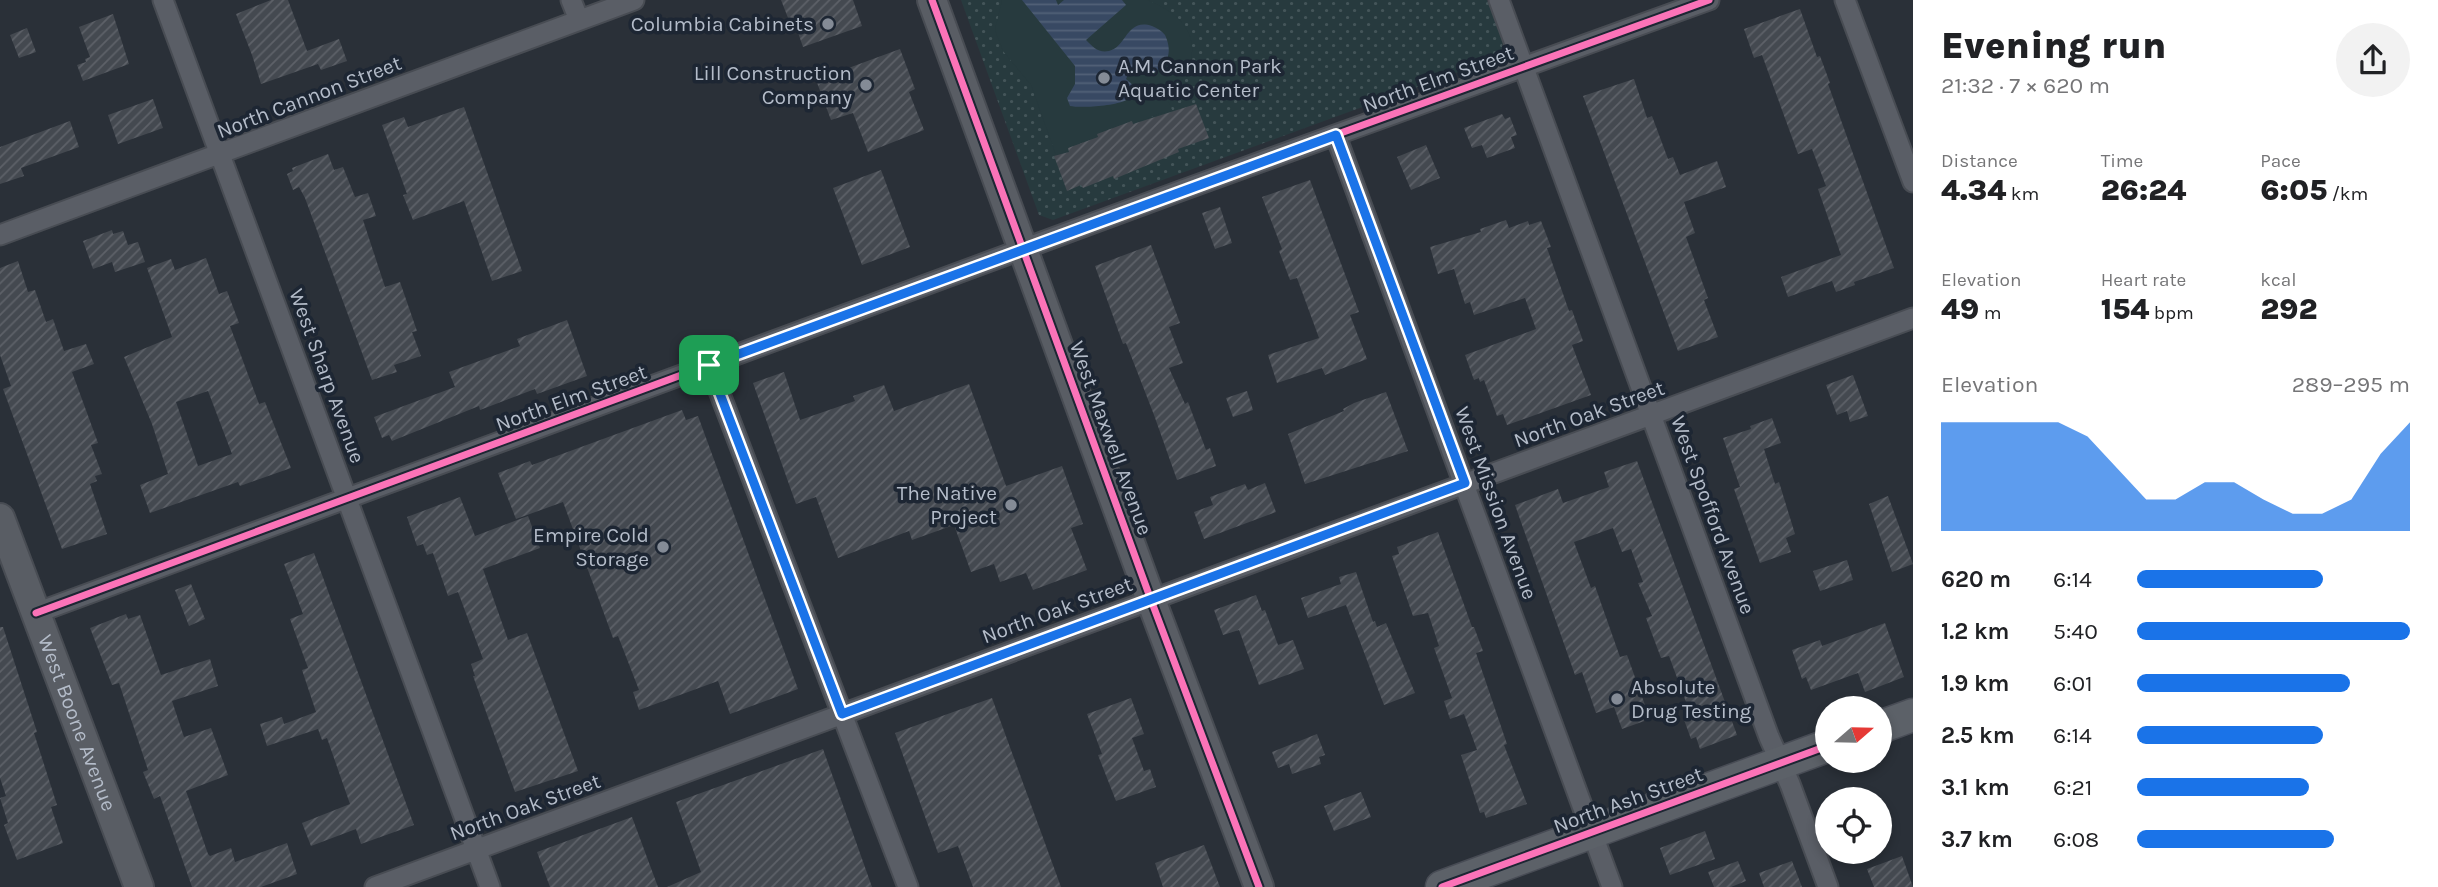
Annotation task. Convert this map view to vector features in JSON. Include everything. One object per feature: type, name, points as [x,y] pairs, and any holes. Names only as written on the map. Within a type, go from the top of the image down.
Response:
[{"type":"main road","points":[[1892,723],[1913,715]]},
{"type":"main road","name":"North Ash Street","points":[[1442,887],[1815,750]]},
{"type":"street","name":"West Sharp Avenue","points":[[163,0],[490,887]]},
{"type":"street","points":[[571,0],[579,20]]},
{"type":"street","name":"North Cannon Street","points":[[0,235],[634,0]]},
{"type":"street","name":"West Maxwell Avenue","points":[[932,0],[1259,887]]},
{"type":"street","name":"West Spofford Avenue","points":[[1499,0],[1769,737],[1828,887]]},
{"type":"street","name":"North Elm Street","points":[[36,613],[1023,249],[1709,0]]},
{"type":"street","points":[[1845,0],[1913,182]]},
{"type":"street","name":"West Mission Avenue","points":[[1336,135],[1612,887]]},
{"type":"street","name":"North Oak Street","points":[[374,887],[1913,318]]},
{"type":"street","points":[[709,365],[908,887]]},
{"type":"street","name":"West Boone Avenue","points":[[0,518],[139,887]]},
{"type":"green space","points":[[961,0],[1487,0],[1503,42],[1501,53],[1494,59],[1053,220],[1039,215]]},
{"type":"green space","name":"A.M. Cannon Park Aquatic Center","points":[[1002,0],[1147,0],[1165,9],[1187,30],[1192,42],[1188,69],[1167,98],[1173,112],[1165,115],[1164,112],[1133,124],[1132,121],[1097,134],[1098,137],[1056,155],[1031,85],[1003,51],[995,30]]},
{"type":"water","points":[[1022,0],[1056,0],[1058,5],[1064,0],[1122,0],[1126,5],[1086,40],[1099,50],[1109,51],[1120,44],[1137,26],[1152,26],[1166,37],[1169,48],[1167,60],[1152,73],[1144,75],[1129,72],[1126,79],[1134,88],[1134,95],[1127,100],[1103,106],[1070,106],[1067,98],[1075,84],[1075,66]]},
{"type":"building","points":[[271,0],[288,0],[307,51],[339,39],[347,61],[321,70],[318,64],[261,84],[236,14]]},
{"type":"building","name":"Columbia Cabinets","points":[[781,0],[853,0],[862,26],[803,47],[794,21],[790,23]]},
{"type":"building","points":[[1800,9],[1817,57],[1820,56],[1830,83],[1828,84],[1894,268],[1854,282],[1855,285],[1836,292],[1832,281],[1788,297],[1781,277],[1841,255],[1818,189],[1826,186],[1812,149],[1798,154],[1762,55],[1754,58],[1744,29]]},
{"type":"building","points":[[113,14],[129,64],[83,81],[77,65],[86,62],[85,59],[90,57],[79,27]]},
{"type":"building","points":[[27,28],[36,52],[19,58],[10,35]]},
{"type":"building","name":"Lill Construction Company","points":[[900,49],[915,89],[909,92],[924,130],[868,152],[853,113],[831,120],[816,80]]},
{"type":"building","points":[[1634,79],[1647,118],[1652,116],[1668,159],[1673,157],[1680,175],[1717,161],[1726,187],[1684,202],[1695,233],[1686,237],[1708,298],[1704,300],[1718,337],[1678,351],[1583,96]]},
{"type":"building","points":[[153,99],[163,128],[118,144],[108,115]]},
{"type":"building","points":[[1196,104],[1209,138],[1178,149],[1179,152],[1114,179],[1113,176],[1083,188],[1081,185],[1067,191],[1054,156],[1069,152],[1068,148],[1132,121],[1133,124]]},
{"type":"building","points":[[464,107],[522,271],[492,281],[464,201],[413,220],[403,195],[407,194],[382,125],[404,117],[408,127]]},
{"type":"building","points":[[1502,114],[1505,119],[1510,117],[1517,135],[1511,137],[1515,148],[1487,158],[1482,145],[1472,148],[1464,128]]},
{"type":"building","points":[[70,121],[79,147],[21,168],[24,176],[0,184],[0,147]]},
{"type":"building","points":[[1426,145],[1440,178],[1411,190],[1397,157]]},
{"type":"building","points":[[328,154],[334,170],[343,167],[355,197],[368,193],[376,216],[363,220],[385,287],[400,282],[417,331],[412,332],[421,356],[394,365],[397,372],[372,380],[305,198],[299,187],[293,190],[287,174],[293,171],[292,168]]},
{"type":"building","points":[[881,170],[910,247],[862,265],[833,188]]},
{"type":"building","points":[[1310,180],[1359,312],[1350,315],[1367,359],[1325,375],[1322,368],[1277,383],[1268,355],[1319,338],[1297,278],[1290,280],[1279,251],[1282,249],[1262,197]]},
{"type":"building","points":[[1220,207],[1232,243],[1215,249],[1202,213]]},
{"type":"building","points":[[1506,220],[1509,228],[1528,221],[1529,225],[1541,221],[1551,247],[1547,248],[1569,311],[1572,310],[1583,341],[1572,345],[1591,395],[1507,425],[1503,414],[1497,416],[1484,380],[1474,380],[1465,355],[1536,329],[1525,298],[1474,315],[1470,302],[1465,304],[1454,269],[1438,274],[1430,247],[1481,232],[1480,229]]},
{"type":"building","points":[[112,230],[113,234],[123,231],[128,245],[138,242],[145,262],[115,272],[112,262],[93,269],[83,241]]},
{"type":"building","points":[[1151,245],[1180,323],[1169,327],[1183,363],[1169,368],[1185,404],[1188,402],[1206,450],[1210,448],[1216,466],[1177,480],[1095,266]]},
{"type":"building","points":[[206,258],[219,294],[227,291],[239,323],[230,326],[259,404],[265,402],[291,468],[240,486],[238,482],[150,513],[140,485],[168,474],[152,424],[124,357],[172,337],[147,268],[171,259],[175,270]],"holes":[[[208,391],[232,454],[198,466],[176,402]]]},
{"type":"building","points":[[18,261],[28,292],[35,290],[46,322],[53,319],[64,351],[86,344],[94,364],[72,372],[98,443],[91,445],[102,474],[95,476],[97,481],[90,484],[107,534],[62,549],[3,389],[11,386],[0,355],[0,268]]},
{"type":"building","points":[[567,320],[587,376],[537,394],[535,389],[480,410],[479,406],[392,441],[389,435],[382,438],[374,417],[455,387],[449,372],[520,346],[517,339]]},
{"type":"building","points":[[784,372],[800,420],[855,401],[853,396],[884,385],[894,411],[969,384],[1006,486],[1062,466],[1083,524],[1071,528],[1087,570],[1033,590],[1026,573],[1000,582],[994,564],[971,572],[954,525],[912,540],[909,531],[838,558],[816,497],[796,504],[753,383]]},
{"type":"building","points":[[1853,375],[1868,416],[1850,422],[1847,411],[1837,415],[1826,385]]},
{"type":"building","points":[[1247,391],[1253,410],[1233,417],[1226,398]]},
{"type":"building","points":[[1386,392],[1408,451],[1305,484],[1288,434],[1344,411],[1343,409],[1354,403]]},
{"type":"building","name":"Empire Cold Storage","points":[[682,410],[686,420],[698,416],[798,689],[730,714],[718,681],[639,710],[633,692],[639,690],[618,636],[613,638],[563,502],[516,519],[498,473],[530,461],[532,465]]},
{"type":"building","points":[[1772,418],[1781,443],[1764,449],[1775,484],[1779,482],[1795,534],[1786,538],[1791,552],[1760,563],[1734,489],[1740,487],[1723,438],[1751,429],[1750,426]]},
{"type":"building","points":[[1637,461],[1737,735],[1700,749],[1696,737],[1691,739],[1683,717],[1688,715],[1684,703],[1686,702],[1669,656],[1661,658],[1646,618],[1652,616],[1638,583],[1643,582],[1631,549],[1622,552],[1613,528],[1574,542],[1591,588],[1595,586],[1620,657],[1627,655],[1650,719],[1622,729],[1614,707],[1596,713],[1582,672],[1575,675],[1515,505],[1558,489],[1563,503],[1609,487],[1604,472]]},
{"type":"building","points":[[1265,483],[1276,512],[1204,539],[1194,512],[1213,505],[1210,497],[1245,484],[1248,490]]},
{"type":"building","points":[[1888,496],[1913,564],[1892,572],[1869,504]]},
{"type":"building","points":[[460,497],[475,536],[528,516],[540,548],[483,569],[508,640],[527,633],[578,771],[515,792],[473,676],[471,664],[483,659],[458,592],[448,596],[433,553],[427,555],[423,544],[417,546],[407,517]]},
{"type":"building","points":[[1438,532],[1483,651],[1476,653],[1507,744],[1504,745],[1527,804],[1486,818],[1484,812],[1480,813],[1461,755],[1477,750],[1464,714],[1450,719],[1444,701],[1452,698],[1434,648],[1439,646],[1428,613],[1413,616],[1392,556],[1399,554],[1397,547]]},
{"type":"building","points":[[314,553],[414,825],[361,844],[356,829],[311,846],[302,823],[350,804],[327,738],[322,740],[318,729],[267,746],[260,724],[282,717],[284,724],[316,712],[302,670],[308,668],[290,619],[303,614],[284,564]]},
{"type":"building","points":[[1847,560],[1853,580],[1820,591],[1813,571]]},
{"type":"building","points":[[1356,572],[1373,622],[1375,621],[1377,627],[1386,623],[1415,693],[1384,705],[1346,605],[1308,618],[1301,598],[1341,584],[1339,577]]},
{"type":"building","points":[[191,584],[205,619],[189,626],[175,590]]},
{"type":"building","points":[[1256,595],[1262,611],[1265,610],[1278,645],[1293,640],[1304,669],[1259,685],[1239,630],[1223,635],[1214,610]]},
{"type":"building","points":[[126,614],[128,619],[140,615],[161,675],[210,659],[218,686],[172,701],[184,737],[211,728],[228,775],[186,791],[208,854],[210,856],[231,848],[235,862],[287,843],[297,874],[261,887],[192,887],[160,796],[154,799],[143,772],[148,770],[119,683],[112,685],[90,628]]},
{"type":"building","points":[[1885,623],[1904,677],[1865,692],[1858,673],[1811,690],[1806,677],[1802,679],[1792,650],[1820,640],[1822,646]]},
{"type":"building","points":[[0,627],[3,627],[37,732],[34,733],[57,805],[51,807],[63,843],[17,860],[4,825],[8,823],[0,798],[6,796],[0,778]]},
{"type":"building","points":[[992,698],[1061,887],[973,887],[958,846],[938,853],[895,733]]},
{"type":"building","points":[[1131,698],[1144,734],[1132,738],[1144,771],[1150,769],[1156,787],[1116,801],[1098,755],[1102,754],[1087,714]]},
{"type":"building","points":[[1317,734],[1325,755],[1319,757],[1321,764],[1292,774],[1289,764],[1278,768],[1272,752]]},
{"type":"building","points":[[823,749],[872,887],[667,887],[701,872],[676,802]]},
{"type":"building","points":[[1361,792],[1371,817],[1334,831],[1324,806]]},
{"type":"building","points":[[632,817],[658,887],[550,887],[537,852]]},
{"type":"building","points":[[1705,831],[1715,859],[1670,875],[1660,848]]},
{"type":"building","points":[[1204,845],[1220,887],[1163,887],[1155,863]]},
{"type":"building","points":[[1902,856],[1913,887],[1874,887],[1867,869],[1880,864],[1892,864],[1892,860]]},
{"type":"building","points":[[1738,861],[1746,881],[1731,887],[1714,887],[1708,872]]},
{"type":"building","points":[[1792,861],[1802,887],[1764,887],[1759,873]]},
{"type":"cycle path","points":[[932,0],[1259,887]]},
{"type":"cycle path","points":[[36,613],[1183,190],[1709,0]]},
{"type":"cycle path","points":[[1442,887],[1815,750]]},
{"type":"place","name":"Columbia Cabinets","points":[[828,24]]},
{"type":"place","name":"A.M. Cannon Park Aquatic Center","points":[[1104,78]]},
{"type":"place","name":"Lill Construction Company","points":[[866,85]]},
{"type":"place","name":"The Native Project","points":[[1011,505]]},
{"type":"place","name":"Empire Cold Storage","points":[[663,547]]},
{"type":"place","name":"Absolute Drug Testing","points":[[1617,699]]},
{"type":"route","points":[[1336,135],[1465,483],[842,714],[709,365],[1336,135]]}]
